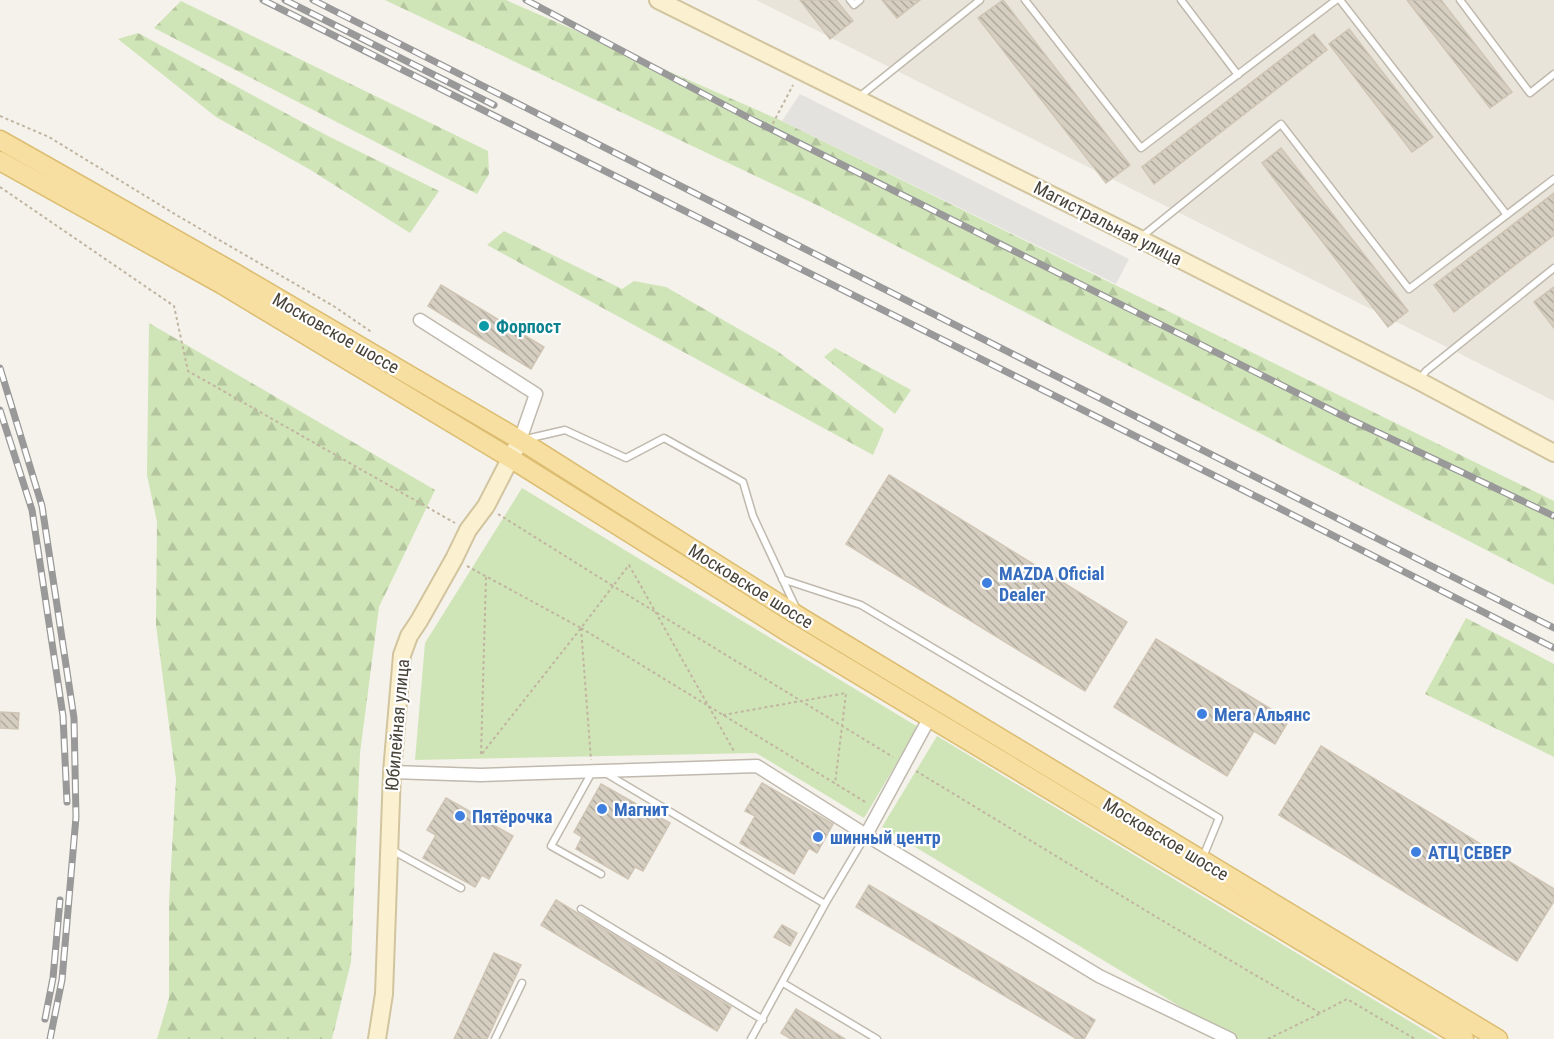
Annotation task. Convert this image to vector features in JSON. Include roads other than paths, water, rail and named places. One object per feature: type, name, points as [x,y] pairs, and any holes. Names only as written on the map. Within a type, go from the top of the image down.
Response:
[{"type":"main road","name":"Московское шоссе","points":[[0,140],[235,273],[520,440],[800,617],[1498,1039]]},
{"type":"main road","name":"Московское шоссе","points":[[0,161],[223,285],[510,458],[786,631],[1464,1039]]},
{"type":"street","name":"Магистральная улица","points":[[658,0],[1140,239],[1419,381],[1554,453]]},
{"type":"street","points":[[420,320],[536,394],[520,440]]},
{"type":"street","name":"Юбилейная улица","points":[[377,1039],[384,994],[392,772],[402,655],[409,636],[454,559],[468,530],[486,506],[520,440]]},
{"type":"street","points":[[866,835],[930,717]]},
{"type":"street","points":[[392,772],[481,776],[757,766],[1099,976],[1230,1039]]},
{"type":"lane","points":[[850,0],[854,5],[860,0]]},
{"type":"lane","points":[[857,99],[980,0]]},
{"type":"lane","points":[[1025,0],[1141,148],[1338,0],[1507,215]]},
{"type":"lane","points":[[1181,0],[1238,75]]},
{"type":"lane","points":[[1460,0],[1530,93],[1554,74]]},
{"type":"lane","points":[[1140,239],[1281,124],[1409,289],[1554,179]]},
{"type":"lane","points":[[1419,381],[1426,371],[1554,268]]},
{"type":"lane","points":[[520,440],[565,430],[626,458],[664,438],[743,482],[753,516],[800,617]]},
{"type":"lane","points":[[782,579],[861,606],[1219,818],[1202,860]]},
{"type":"lane","points":[[601,874],[551,846],[598,772],[825,904]]},
{"type":"lane","points":[[752,1039],[825,904],[866,835]]},
{"type":"lane","points":[[390,849],[461,888]]},
{"type":"lane","points":[[581,909],[763,1020]]},
{"type":"lane","points":[[495,1039],[522,983]]},
{"type":"lane","points":[[783,983],[877,1039]]},
{"type":"railway","points":[[263,0],[1554,648]]},
{"type":"railway","points":[[285,0],[494,105]]},
{"type":"railway","points":[[313,0],[1554,628]]},
{"type":"railway","points":[[526,0],[751,119],[1343,416],[1554,516]]},
{"type":"railway","points":[[0,368],[42,506],[74,718],[76,817],[62,980],[50,1039]]},
{"type":"railway","points":[[0,410],[32,510],[63,716],[67,802]]},
{"type":"railway","points":[[45,1019],[53,978],[60,900]]},
{"type":"place","name":"Форпост","points":[[484,326]]},
{"type":"place","name":"MAZDA Oficial Dealer","points":[[987,583]]},
{"type":"place","name":"Мега Альянс","points":[[1202,714]]},
{"type":"place","name":"Магнит","points":[[602,809]]},
{"type":"place","name":"Пятёрочка","points":[[460,816]]},
{"type":"place","name":"шинный центр","points":[[818,837]]},
{"type":"place","name":"АТЦ СЕВЕР","points":[[1416,852]]}]
